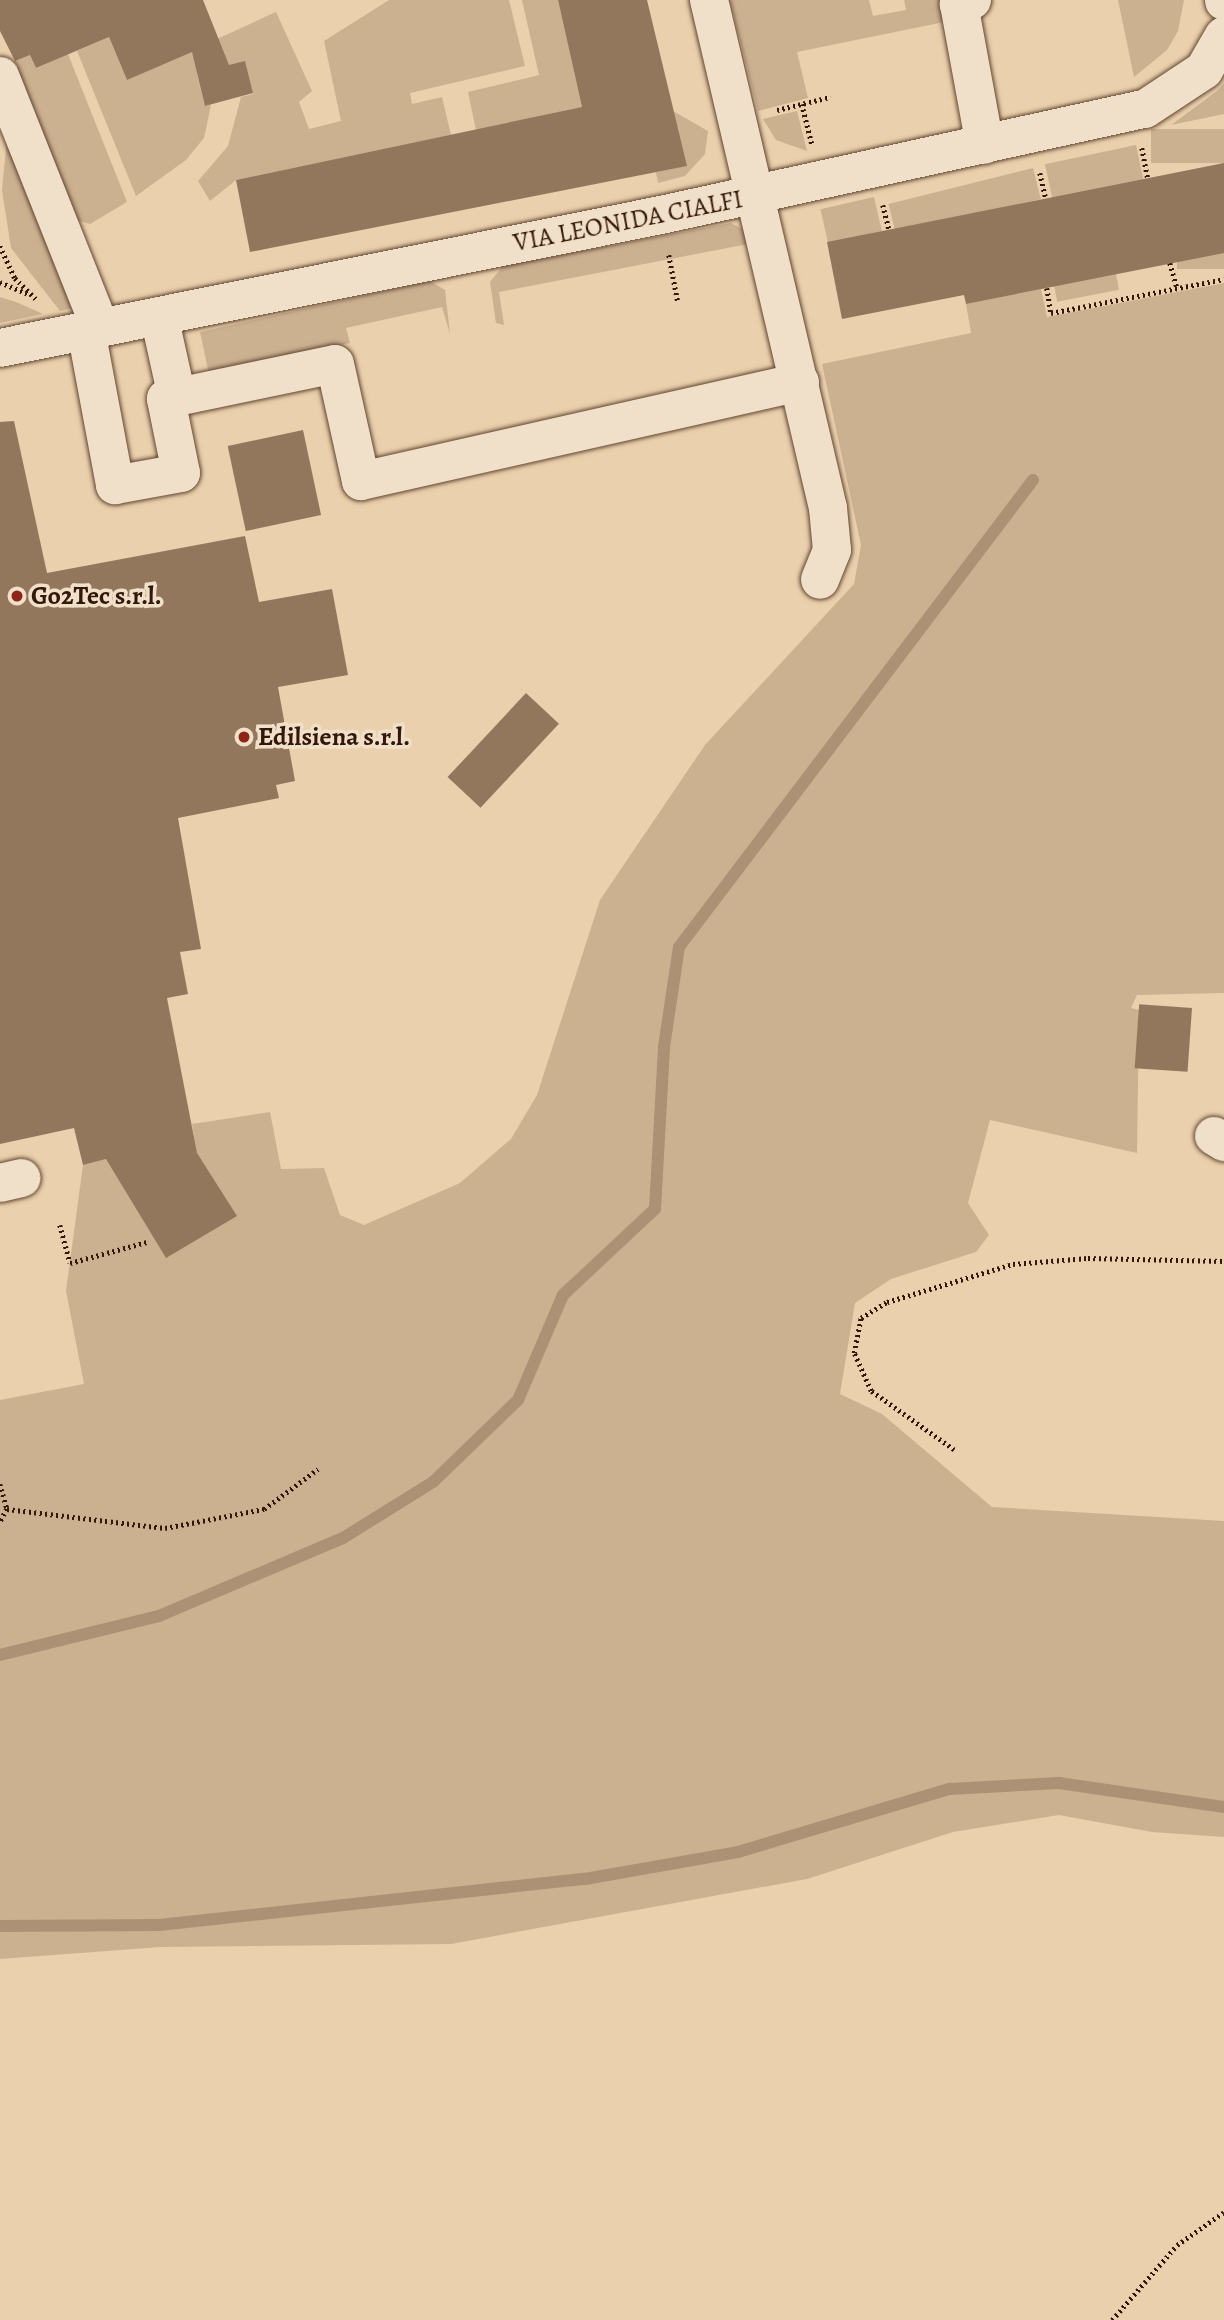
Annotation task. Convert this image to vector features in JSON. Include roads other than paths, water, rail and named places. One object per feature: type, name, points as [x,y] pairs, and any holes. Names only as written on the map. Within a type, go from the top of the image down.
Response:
[{"type":"street","points":[[709,0],[757,195],[831,529],[828,568],[820,580]]},
{"type":"street","points":[[972,0],[960,4],[985,145]]},
{"type":"street","name":"VIA LEONIDA CIALFI","points":[[0,348],[757,195],[985,145],[1165,100],[1204,70],[1224,36]]},
{"type":"street","points":[[0,76],[93,328],[115,485],[181,473],[166,399],[335,364],[361,481],[800,383]]},
{"type":"street","points":[[159,316],[177,397]]},
{"type":"waterway","points":[[0,1655],[159,1616],[343,1538],[433,1482],[518,1400],[563,1295],[655,1209],[664,1047],[679,947],[1033,480]]},
{"type":"waterway","points":[[0,1926],[159,1925],[585,1879],[738,1852],[950,1789],[1059,1783],[1224,1807]]},
{"type":"place","name":"Go2Tec s.r.l.","points":[[17,596]]},
{"type":"place","name":"Edilsiena s.r.l.","points":[[244,737]]}]
